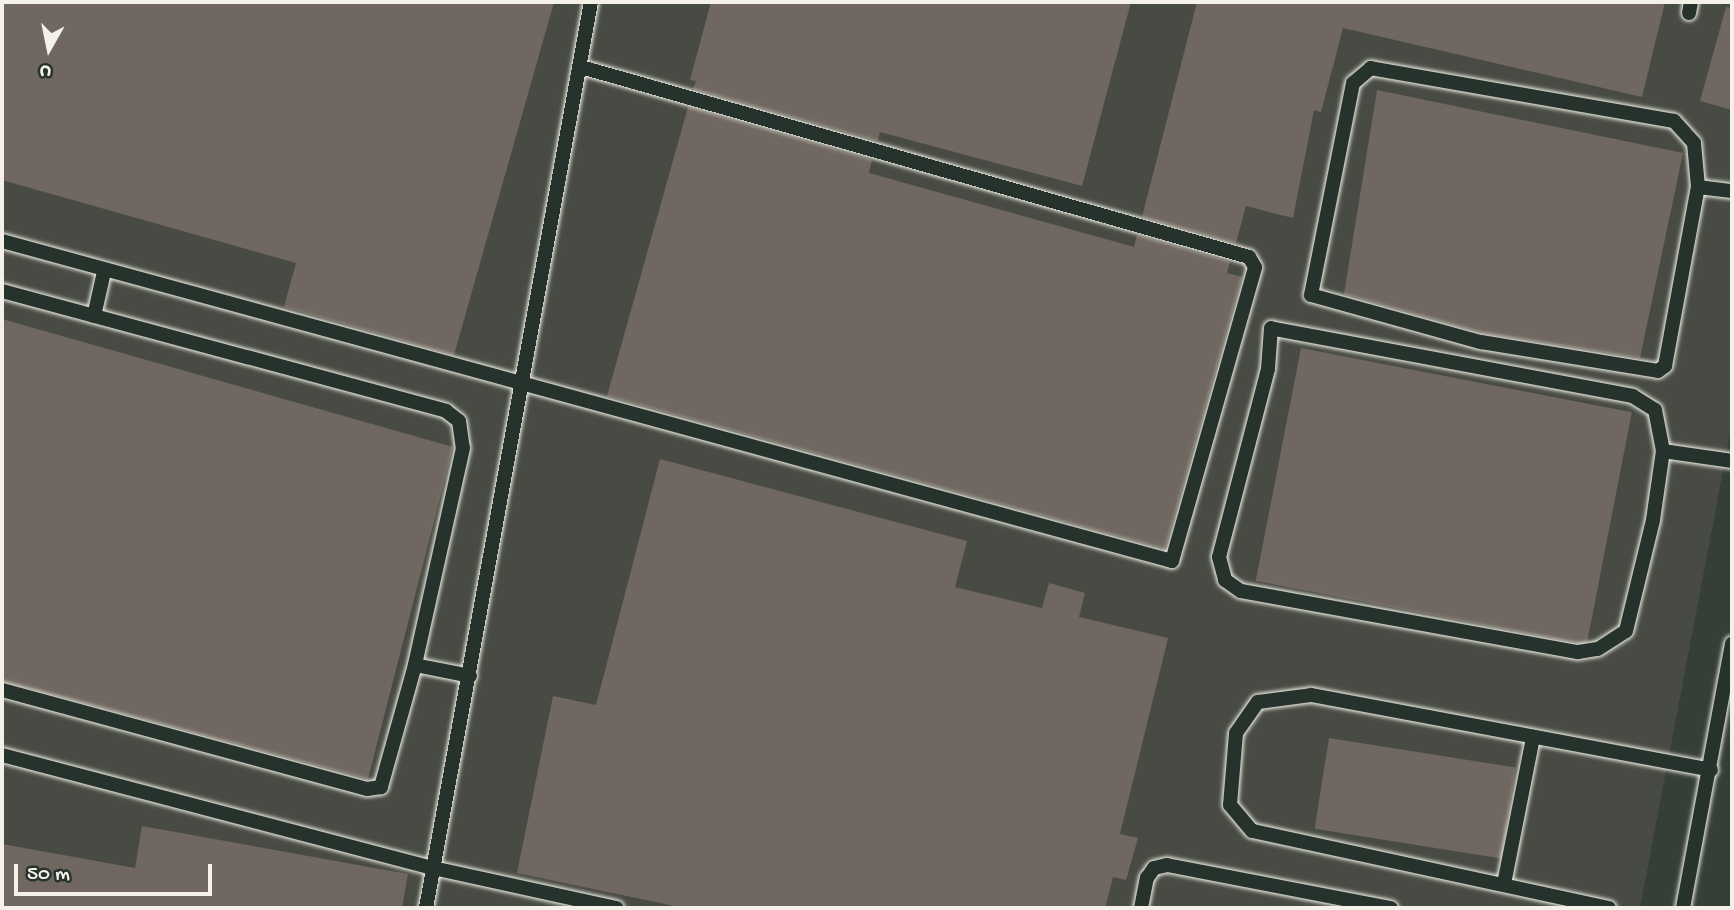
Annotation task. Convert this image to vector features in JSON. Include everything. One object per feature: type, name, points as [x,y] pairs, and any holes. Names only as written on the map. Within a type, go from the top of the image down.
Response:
[{"type":"lane","points":[[426,908],[470,676],[519,384],[581,67],[591,2]]},
{"type":"lane","points":[[2,241],[104,272],[1167,563],[1174,558],[1255,267],[1249,257],[581,67]]},
{"type":"lane","points":[[1371,68],[1674,121],[1694,143],[1698,187],[1665,366],[1658,371],[1481,342],[1311,295],[1353,83],[1371,68]]},
{"type":"lane","points":[[1698,187],[1732,191]]},
{"type":"lane","points":[[94,316],[104,272]]},
{"type":"lane","points":[[2,291],[446,411],[459,421],[463,448],[415,665],[388,775],[381,787],[367,789],[2,690]]},
{"type":"lane","points":[[1270,328],[1633,396],[1655,410],[1663,451],[1653,520],[1626,631],[1598,649],[1577,652],[1241,591],[1225,580],[1219,558],[1268,369],[1270,328]]},
{"type":"lane","points":[[1663,451],[1732,461]]},
{"type":"lane","points":[[1683,908],[1711,770],[1732,644]]},
{"type":"lane","points":[[415,665],[470,676]]},
{"type":"lane","points":[[1609,908],[1252,831],[1230,804],[1236,733],[1258,702],[1311,695],[1711,770]]},
{"type":"lane","points":[[1504,884],[1533,737]]},
{"type":"lane","points":[[2,755],[433,868],[617,908]]},
{"type":"lane","points":[[1141,908],[1147,878],[1154,868],[1167,865],[1391,908]]},
{"type":"shaded area","points":[[2,2],[1732,2],[1732,424],[1640,908],[2,908]]},
{"type":"building","points":[[2,2],[554,2],[454,355],[284,307],[296,263],[2,180]]},
{"type":"building","points":[[711,2],[1131,2],[1082,186],[880,132],[878,141],[693,89],[696,81],[690,80]]},
{"type":"building","points":[[1197,2],[1665,2],[1642,97],[1343,28],[1321,112],[1314,110],[1293,218],[1246,206],[1236,243],[1142,217]]},
{"type":"building","points":[[1726,7],[1732,8],[1732,110],[1700,101]]},
{"type":"building","points":[[1377,90],[1683,153],[1640,358],[1483,333],[1344,294]]},
{"type":"building","points":[[688,107],[872,160],[869,173],[1134,247],[1137,235],[1230,262],[1227,273],[1242,277],[1165,549],[607,396]]},
{"type":"building","points":[[2,319],[453,447],[368,779],[2,681]]},
{"type":"building","points":[[1301,348],[1632,412],[1587,645],[1256,581]]},
{"type":"building","points":[[660,459],[967,541],[955,587],[1042,608],[1049,583],[1085,593],[1079,617],[1168,638],[1120,834],[1138,838],[1126,880],[1113,877],[1105,908],[684,908],[517,873],[553,696],[596,705]]},
{"type":"building","points":[[1329,738],[1516,768],[1501,858],[1315,829]]},
{"type":"building","points":[[142,826],[408,874],[402,908],[2,908],[2,844],[135,868]]}]
